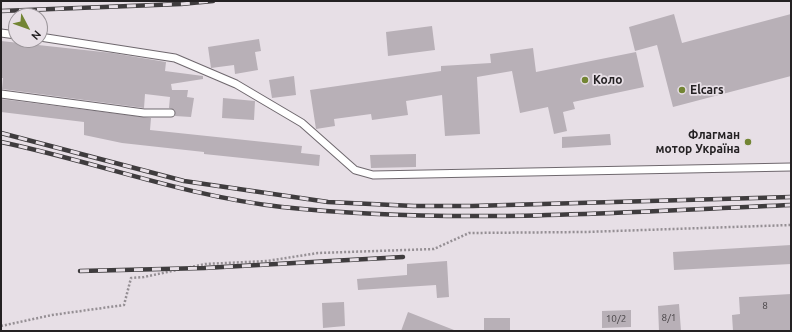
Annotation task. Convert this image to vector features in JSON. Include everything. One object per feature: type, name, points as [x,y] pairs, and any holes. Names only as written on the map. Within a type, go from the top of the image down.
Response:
[{"type":"lane","points":[[48,38],[175,58],[236,84],[302,123],[356,170],[373,175],[791,167]]},
{"type":"lane","points":[[1,94],[144,113],[171,113]]},
{"type":"path","points":[[1,326],[52,315],[124,305],[131,278],[144,277],[205,264],[267,261],[318,253],[434,249],[469,233],[585,232],[791,225]]},
{"type":"building","points":[[674,14],[682,43],[791,14],[791,76],[673,107],[657,45],[635,51],[629,27]]},
{"type":"building","points":[[432,26],[435,50],[388,56],[386,32]]},
{"type":"building","points":[[259,39],[261,51],[255,52],[258,70],[235,74],[234,65],[211,68],[208,47]]},
{"type":"building","points":[[1,41],[8,42],[8,48],[48,48],[48,46],[112,53],[166,62],[165,71],[203,76],[203,79],[171,84],[172,90],[188,90],[187,97],[194,98],[191,117],[175,116],[175,110],[169,108],[170,97],[145,94],[144,108],[2,89],[3,78],[1,78]]},
{"type":"building","points":[[533,48],[536,72],[636,52],[644,87],[573,102],[575,109],[563,112],[567,131],[554,134],[548,107],[520,113],[512,71],[477,77],[480,134],[445,136],[442,95],[406,101],[408,115],[372,120],[371,114],[334,119],[335,126],[316,129],[310,90],[441,71],[441,66],[491,63],[490,54]]},
{"type":"building","points":[[294,76],[296,95],[272,98],[269,80]]},
{"type":"building","points":[[223,98],[255,101],[254,120],[222,118]]},
{"type":"building","points":[[1,99],[151,118],[150,130],[302,146],[301,153],[320,155],[319,166],[204,154],[204,152],[122,143],[84,135],[84,122],[1,112]]},
{"type":"building","points":[[610,134],[611,145],[562,148],[562,137]]},
{"type":"building","points":[[416,154],[416,167],[371,168],[370,155]]},
{"type":"building","points":[[791,245],[791,264],[674,270],[673,252]]},
{"type":"building","points":[[447,261],[449,297],[437,298],[436,285],[358,290],[357,279],[407,275],[407,264]]},
{"type":"building","points":[[791,294],[791,331],[733,331],[732,315],[740,314],[739,297]]},
{"type":"building","points":[[344,302],[345,326],[323,328],[322,303]]},
{"type":"building","points":[[679,304],[681,331],[659,331],[658,306]]},
{"type":"building","points":[[631,310],[631,327],[602,328],[602,311]]},
{"type":"building","points":[[408,312],[454,330],[454,331],[401,331]]},
{"type":"building","points":[[484,318],[510,318],[510,331],[484,331]]},
{"type":"railway","points":[[1,11],[181,4],[213,1]]},
{"type":"railway","points":[[1,133],[184,181],[328,202],[414,206],[472,206],[791,197]]},
{"type":"railway","points":[[1,142],[176,187],[246,202],[282,207],[345,212],[473,216],[600,213],[791,205]]},
{"type":"railway","points":[[80,271],[204,268],[403,257]]},
{"type":"place","name":"Коло","points":[[585,80]]},
{"type":"place","name":"Elcars","points":[[682,90]]},
{"type":"place","name":"Флагман мотор Україна","points":[[748,142]]}]
